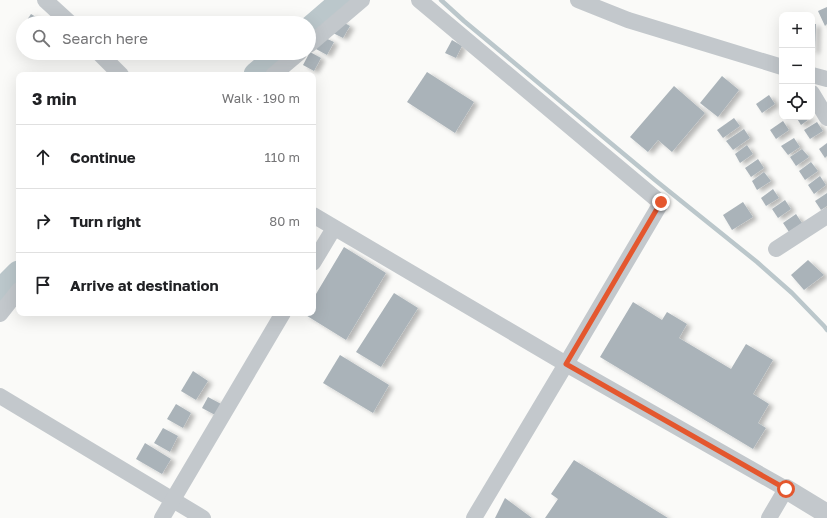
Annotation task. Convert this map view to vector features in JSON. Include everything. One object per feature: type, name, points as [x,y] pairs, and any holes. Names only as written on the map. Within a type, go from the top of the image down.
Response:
[{"type":"street","points":[[44,0],[63,16]]},
{"type":"street","points":[[316,39],[362,0]]},
{"type":"street","points":[[419,0],[661,202],[474,518]]},
{"type":"street","points":[[578,0],[628,20],[779,66]]},
{"type":"street","points":[[107,60],[118,72]]},
{"type":"street","points":[[277,72],[291,60]]},
{"type":"street","points":[[815,76],[827,79]]},
{"type":"street","points":[[815,98],[827,118]]},
{"type":"street","points":[[776,249],[827,216]]},
{"type":"street","points":[[316,217],[566,364],[786,489],[827,514]]},
{"type":"street","points":[[316,258],[334,228]]},
{"type":"street","points":[[0,314],[16,294]]},
{"type":"street","points":[[162,518],[281,316]]},
{"type":"street","points":[[0,396],[203,518]]},
{"type":"street","points":[[769,518],[786,489]]},
{"type":"building","points":[[827,7],[827,24],[825,26],[818,11]]},
{"type":"building","points":[[339,20],[350,26],[343,38],[333,33]]},
{"type":"building","points":[[815,24],[816,24],[815,51]]},
{"type":"building","points":[[323,37],[334,42],[327,55],[316,49]]},
{"type":"building","points":[[452,40],[462,46],[456,58],[445,53]]},
{"type":"building","points":[[316,55],[321,58],[314,71],[303,65],[306,60],[316,60]]},
{"type":"building","points":[[427,72],[474,102],[455,133],[407,102]]},
{"type":"building","points":[[722,76],[739,90],[718,117],[700,103]]},
{"type":"building","points":[[674,86],[705,113],[672,152],[658,140],[648,152],[630,137]]},
{"type":"building","points":[[769,95],[775,104],[762,113],[756,104]]},
{"type":"building","points":[[734,118],[740,126],[723,138],[717,130]]},
{"type":"building","points":[[798,120],[808,120],[801,125]]},
{"type":"building","points":[[783,121],[789,130],[776,139],[770,130]]},
{"type":"building","points":[[817,122],[823,131],[810,139],[804,130]]},
{"type":"building","points":[[744,129],[750,138],[733,150],[726,141]]},
{"type":"building","points":[[794,138],[800,147],[788,155],[781,146]]},
{"type":"building","points":[[827,143],[827,156],[825,158],[819,149]]},
{"type":"building","points":[[747,145],[753,154],[740,163],[735,154]]},
{"type":"building","points":[[802,149],[809,157],[796,166],[790,157]]},
{"type":"building","points":[[758,159],[764,168],[751,177],[745,168]]},
{"type":"building","points":[[811,162],[818,171],[805,180],[799,171]]},
{"type":"building","points":[[764,172],[771,181],[757,190],[752,181]]},
{"type":"building","points":[[820,176],[826,185],[814,194],[808,185]]},
{"type":"building","points":[[773,189],[779,198],[766,206],[761,198]]},
{"type":"building","points":[[827,193],[827,206],[821,210],[815,201]]},
{"type":"building","points":[[785,200],[791,209],[778,218],[772,209]]},
{"type":"building","points":[[743,202],[753,217],[732,230],[723,215]]},
{"type":"building","points":[[796,214],[802,223],[789,232],[783,223]]},
{"type":"building","points":[[344,247],[386,273],[346,340],[307,316],[316,316],[316,294]]},
{"type":"building","points":[[808,260],[824,275],[804,290],[791,275]]},
{"type":"building","points":[[394,293],[418,308],[381,367],[356,352]]},
{"type":"building","points":[[633,302],[662,320],[667,312],[687,324],[679,338],[731,369],[746,344],[773,360],[753,394],[769,404],[758,423],[766,428],[753,449],[600,357]]},
{"type":"building","points":[[340,355],[389,385],[373,413],[323,383]]},
{"type":"building","points":[[193,371],[208,381],[196,400],[181,391]]},
{"type":"building","points":[[208,397],[223,405],[217,416],[202,408]]},
{"type":"building","points":[[176,404],[191,413],[183,428],[167,419]]},
{"type":"building","points":[[163,428],[178,436],[170,452],[154,443]]},
{"type":"building","points":[[145,443],[171,459],[162,474],[136,459]]},
{"type":"building","points":[[574,460],[668,518],[545,518],[558,499],[551,494]]},
{"type":"building","points":[[505,498],[532,518],[495,518]]},
{"type":"waterway","points":[[316,25],[345,0]]},
{"type":"waterway","points":[[441,0],[464,21],[655,180],[757,262],[792,293],[827,330]]},
{"type":"waterway","points":[[261,72],[275,60]]},
{"type":"waterway","points":[[0,294],[16,277]]},
{"type":"route","points":[[661,202],[566,364],[786,489]]}]
